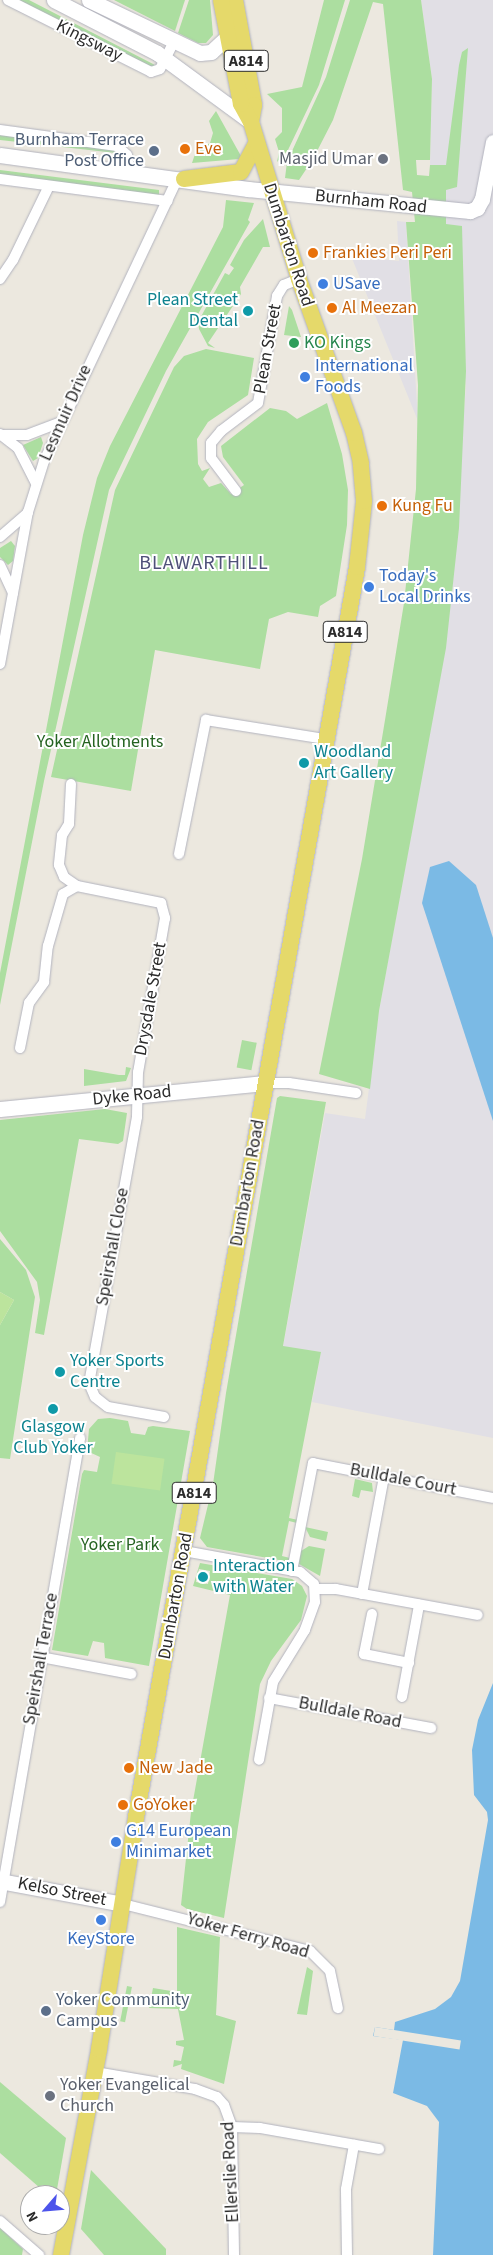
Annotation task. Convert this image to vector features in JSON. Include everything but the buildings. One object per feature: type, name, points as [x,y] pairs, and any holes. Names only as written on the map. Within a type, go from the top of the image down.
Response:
[{"type":"main road","name":"Dumbarton Road","points":[[61,2255],[95,2072],[265,1083],[357,567],[364,501],[361,463],[354,433],[299,279],[270,191],[251,122],[241,104],[226,38],[221,0]]},
{"type":"main road","name":"Dumbarton Road","points":[[235,0],[254,105],[251,122]]},
{"type":"main road","points":[[181,178],[241,172],[256,144]]},
{"type":"street","name":"Kingsway","points":[[8,0],[148,72],[157,71],[166,60]]},
{"type":"street","name":"Kingsway","points":[[54,0],[166,60],[251,122]]},
{"type":"street","name":"Kingsway","points":[[89,0],[174,42],[203,53],[216,49],[226,38]]},
{"type":"street","points":[[166,60],[174,42]]},
{"type":"street","points":[[0,130],[117,146],[127,155],[129,170]]},
{"type":"street","name":"Burnham Road","points":[[0,155],[129,170],[270,191],[472,211],[482,199],[493,142]]},
{"type":"street","name":"Lesmuir Drive","points":[[0,664],[28,512],[36,483],[59,423],[181,178]]},
{"type":"street","points":[[0,179],[168,202]]},
{"type":"street","points":[[0,278],[13,260],[49,186]]},
{"type":"street","name":"Plean Street","points":[[236,491],[214,464],[211,443],[221,431],[258,403],[279,292],[284,285],[299,279]]},
{"type":"street","points":[[2,435],[27,435],[59,423]]},
{"type":"street","points":[[2,435],[22,455],[36,483]]},
{"type":"street","points":[[0,537],[28,512]]},
{"type":"street","points":[[0,565],[13,594]]},
{"type":"street","points":[[179,854],[206,720],[326,738]]},
{"type":"street","points":[[20,1048],[29,1003],[44,982],[48,946],[58,901],[66,891],[76,886],[64,877],[59,865],[62,835],[69,824],[71,784]]},
{"type":"street","name":"Drysdale Street","points":[[76,886],[161,903],[165,911],[138,1072],[138,1096]]},
{"type":"street","points":[[265,1083],[289,1083],[356,1093]]},
{"type":"street","name":"Dyke Road","points":[[0,1109],[265,1083]]},
{"type":"street","name":"Speirshall Close","points":[[138,1096],[135,1129],[90,1376],[95,1397],[108,1407],[164,1417]]},
{"type":"street","name":"Speirshall Terrace","points":[[0,1902],[2,1881],[80,1438]]},
{"type":"street","name":"Bulldale Court","points":[[292,1571],[313,1463],[493,1498]]},
{"type":"street","points":[[362,1594],[384,1476]]},
{"type":"street","points":[[184,1552],[305,1574],[316,1589],[315,1602],[305,1630],[277,1674],[270,1698],[260,1760]]},
{"type":"street","points":[[316,1589],[362,1594],[478,1615]]},
{"type":"street","points":[[402,1697],[419,1605]]},
{"type":"street","points":[[372,1614],[364,1654],[408,1663]]},
{"type":"street","points":[[41,1658],[130,1674]]},
{"type":"street","name":"Bulldale Road","points":[[270,1698],[431,1728]]},
{"type":"street","name":"Kelso Street","points":[[2,1881],[123,1904]]},
{"type":"street","name":"Yoker Ferry Road","points":[[123,1904],[310,1951],[330,1971],[338,2008]]},
{"type":"street","name":"Ellerslie Road","points":[[95,2072],[180,2086],[212,2095],[228,2110],[232,2128],[234,2255]]},
{"type":"street","points":[[232,2128],[260,2128],[380,2150]]},
{"type":"street","points":[[347,2255],[346,2189],[354,2145]]},
{"type":"street","points":[[0,2221],[39,2255]]},
{"type":"shaded area","points":[[421,0],[493,0],[493,1438],[312,1402],[321,1352],[283,1347],[325,1113],[365,1119],[379,1011],[445,648],[466,386],[446,224],[446,165],[430,165],[432,79]]},
{"type":"shaded area","points":[[397,221],[406,222],[418,421],[351,256],[399,261]]},
{"type":"green space","points":[[17,0],[29,0],[155,65],[152,67]]},
{"type":"green space","points":[[114,0],[185,0],[175,31]]},
{"type":"green space","points":[[189,0],[210,0],[213,35],[206,43],[198,43],[178,33]]},
{"type":"green space","points":[[324,0],[345,0],[319,85],[288,150],[277,162],[279,152],[275,139],[282,132],[282,108],[267,94],[302,87]]},
{"type":"green space","points":[[350,0],[421,0],[432,79],[430,160],[416,160],[417,175],[429,176],[430,165],[446,165],[459,65],[462,52],[468,48],[457,187],[446,190],[446,224],[462,226],[466,371],[459,528],[446,648],[379,1011],[370,1089],[319,1074],[362,859],[404,603],[416,489],[418,385],[406,222],[415,222],[412,192],[403,190],[383,4],[373,2],[333,120],[313,159],[299,180],[285,178],[287,162],[326,77]]},
{"type":"green space","points":[[216,111],[241,156],[239,159],[192,163],[196,151],[210,143],[213,133],[209,121]]},
{"type":"green space","points":[[0,135],[115,150],[116,153],[0,140]]},
{"type":"green space","points":[[0,170],[159,190],[159,196],[0,175]]},
{"type":"green space","points":[[226,200],[254,203],[248,220],[250,222],[166,371],[109,490],[44,781],[0,1005],[0,973],[83,535],[97,478],[110,446],[223,227]]},
{"type":"green space","points":[[263,219],[270,247],[263,247],[240,287],[241,294],[208,343],[215,348],[208,346],[199,329],[198,322],[225,273],[229,275],[234,268],[230,265],[244,240]]},
{"type":"green space","points":[[289,306],[292,310],[301,337],[284,335]]},
{"type":"green space","name":"Yoker Allotments","points":[[206,349],[254,358],[248,395],[208,422],[197,439],[198,464],[202,471],[210,468],[203,479],[209,487],[221,483],[231,494],[244,485],[223,457],[221,446],[270,408],[286,411],[297,419],[327,403],[342,454],[348,490],[347,525],[336,596],[320,606],[318,617],[288,612],[269,619],[260,669],[155,650],[131,791],[51,777],[115,490],[174,367],[184,356]]},
{"type":"green space","points":[[41,437],[43,443],[38,458],[33,461],[23,445]]},
{"type":"green space","points":[[11,541],[15,546],[13,561],[8,565],[0,557],[0,548]]},
{"type":"green space","points":[[242,1040],[257,1043],[251,1070],[237,1067]]},
{"type":"green space","points":[[126,1067],[131,1068],[126,1081],[84,1086],[84,1069],[125,1075]]},
{"type":"green space","points":[[280,1096],[326,1102],[283,1346],[321,1352],[289,1518],[298,1520],[297,1523],[289,1521],[282,1556],[290,1558],[290,1562],[207,1547],[200,1538],[213,1484],[226,1393],[277,1098]]},
{"type":"green space","points":[[105,1109],[127,1113],[123,1141],[118,1144],[79,1139],[44,1335],[35,1333],[40,1300],[37,1282],[0,1231],[0,1120]]},
{"type":"green space","points":[[0,1239],[26,1270],[35,1297],[10,1459],[0,1458],[0,1325],[14,1300],[0,1292]]},
{"type":"green space","points":[[0,1292],[14,1300],[0,1325]]},
{"type":"green space","name":"Yoker Park","points":[[110,1418],[128,1421],[131,1433],[145,1435],[148,1427],[153,1426],[190,1431],[149,1666],[105,1658],[104,1643],[93,1641],[88,1656],[52,1650],[82,1474],[84,1470],[97,1472],[100,1457],[87,1451],[89,1429],[98,1419]]},
{"type":"green space","points":[[116,1452],[165,1459],[160,1491],[112,1484]]},
{"type":"green space","points":[[355,1479],[372,1483],[373,1492],[361,1490],[359,1498],[352,1496]]},
{"type":"green space","points":[[305,1527],[328,1532],[326,1541],[310,1537]]},
{"type":"green space","points":[[309,1546],[325,1549],[320,1576],[299,1564],[301,1551]]},
{"type":"green space","points":[[200,1563],[292,1579],[302,1586],[307,1596],[301,1620],[271,1661],[260,1684],[224,1918],[187,1909],[181,1905],[191,1812],[230,1595],[193,1586]],"holes":[[[199,1569],[210,1571],[208,1584],[196,1582]]]},
{"type":"green space","points":[[177,1927],[220,1937],[216,2015],[236,2021],[224,2084],[181,2069],[182,2064],[173,2067],[174,2060],[181,2061],[184,2047],[176,2045],[176,2041],[184,2040],[178,2009],[149,2008],[153,1988],[177,1992]]},
{"type":"green space","points":[[307,1967],[313,1971],[307,2015],[297,2014]]},
{"type":"green space","points":[[127,1986],[132,1987],[125,2022],[120,2021]]},
{"type":"green space","points":[[0,2082],[66,2138],[58,2185],[37,2185],[0,2153]]},
{"type":"green space","points":[[91,2170],[166,2249],[166,2255],[104,2255],[81,2229]]},
{"type":"green space","points":[[0,2228],[23,2249],[22,2255],[0,2255]]},
{"type":"water","points":[[449,861],[476,885],[493,938],[493,1121],[422,903],[430,867]]},
{"type":"water","points":[[493,1683],[493,2255],[433,2255],[439,2122],[427,2106],[393,2093],[403,2040],[373,2036],[375,2027],[394,2030],[395,2022],[435,2009],[451,1997],[460,1981],[488,1820],[487,1812],[474,1795],[472,1750],[478,1720]]},
{"type":"pier","points":[[375,2027],[461,2041],[460,2049],[374,2036]]},
{"type":"place","name":"Eve","points":[[185,149]]},
{"type":"place","name":"Burnham Terrace Post Office","points":[[154,151]]},
{"type":"place","name":"Masjid Umar","points":[[383,159]]},
{"type":"place","name":"Frankies Peri Peri","points":[[313,253]]},
{"type":"place","name":"USave","points":[[323,284]]},
{"type":"place","name":"Al Meezan","points":[[332,308]]},
{"type":"place","name":"Plean Street Dental","points":[[248,311]]},
{"type":"place","name":"KO Kings","points":[[294,343]]},
{"type":"place","name":"International Foods","points":[[305,377]]},
{"type":"place","name":"Kung Fu","points":[[382,506]]},
{"type":"place","name":"Today's Local Drinks","points":[[369,587]]},
{"type":"place","name":"Woodland Art Gallery","points":[[304,763]]},
{"type":"place","name":"Yoker Sports Centre","points":[[60,1372]]},
{"type":"place","name":"Glasgow Club Yoker","points":[[53,1409]]},
{"type":"place","name":"Interaction with Water","points":[[203,1577]]},
{"type":"place","name":"New Jade","points":[[129,1768]]},
{"type":"place","name":"GoYoker","points":[[123,1805]]},
{"type":"place","name":"G14 European Minimarket","points":[[116,1842]]},
{"type":"place","name":"KeyStore","points":[[101,1920]]},
{"type":"place","name":"Yoker Community Campus","points":[[46,2011]]},
{"type":"place","name":"Yoker Evangelical Church","points":[[50,2096]]},
{"type":"district","name":"BLAWARTHILL","points":[[204,563]]}]
